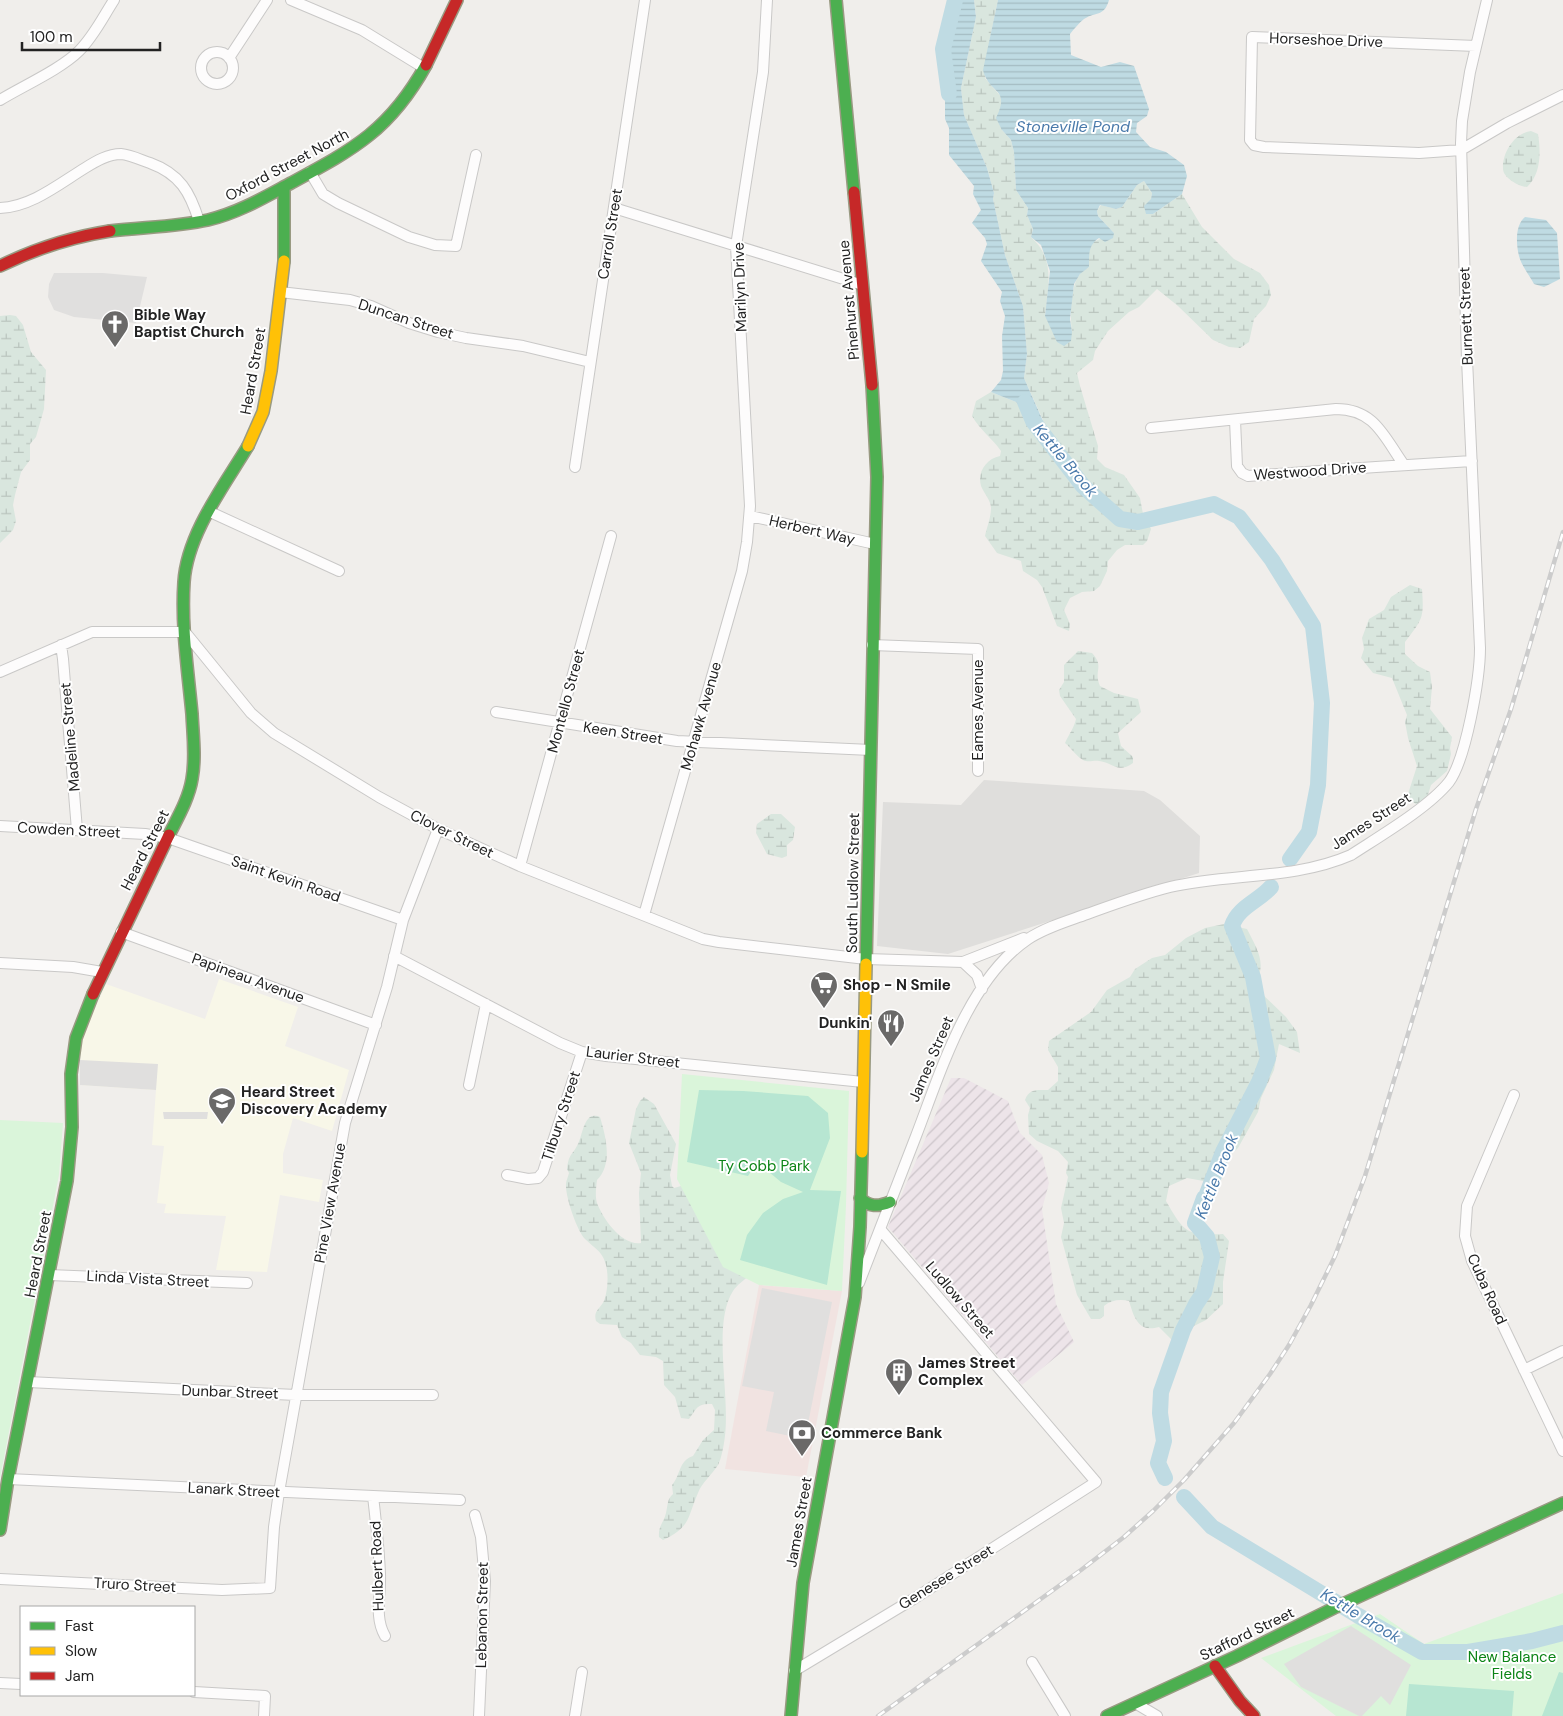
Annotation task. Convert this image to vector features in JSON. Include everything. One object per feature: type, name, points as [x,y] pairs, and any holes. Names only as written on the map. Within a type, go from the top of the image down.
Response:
[{"type":"main road","name":"Oxford Street North","points":[[0,266],[31,252],[69,239],[112,231],[199,221],[234,212],[284,187],[353,148],[386,121],[401,104],[424,68],[457,0]]},
{"type":"main road","name":"Pinehurst Avenue","points":[[836,0],[875,432],[877,477],[873,598]]},
{"type":"main road","name":"Heard Street","points":[[0,1530],[8,1479],[67,1181],[72,1127],[71,1074],[74,1047],[102,972],[186,800],[194,769],[194,733],[185,632],[184,581],[188,556],[198,530],[251,442],[263,412],[271,371],[280,292],[285,235],[284,187]]},
{"type":"main road","name":"South Ludlow Street","points":[[856,1290],[863,1082],[873,598]]},
{"type":"main road","points":[[860,1198],[871,1206],[882,1206],[890,1202]]},
{"type":"main road","name":"James Street","points":[[791,1716],[804,1574],[856,1290]]},
{"type":"main road","name":"Stafford Street","points":[[1107,1716],[1334,1608],[1563,1503]]},
{"type":"main road","points":[[1215,1666],[1249,1714]]},
{"type":"street","points":[[0,100],[59,65],[78,51],[94,33],[114,0]]},
{"type":"street","points":[[229,58],[267,0]]},
{"type":"street","points":[[291,0],[362,30],[424,68]]},
{"type":"street","name":"Carroll Street","points":[[575,467],[645,0]]},
{"type":"street","name":"Marilyn Drive","points":[[750,516],[736,246],[763,72],[767,0]]},
{"type":"street","name":"Burnett Street","points":[[1480,635],[1461,150],[1462,121],[1487,0]]},
{"type":"street","name":"Horseshoe Drive","points":[[1461,150],[1419,152],[1264,147],[1254,145],[1250,137],[1252,37],[1476,46]]},
{"type":"street","points":[[1461,150],[1507,123],[1563,95]]},
{"type":"street","points":[[0,208],[14,207],[30,201],[100,159],[121,154],[162,167],[174,176],[192,200],[199,221]]},
{"type":"street","points":[[310,172],[323,194],[338,203],[418,240],[435,245],[456,246],[476,155]]},
{"type":"street","points":[[614,208],[863,285]]},
{"type":"street","name":"Duncan Street","points":[[280,292],[350,300],[371,306],[409,323],[438,332],[522,346],[590,362]]},
{"type":"street","points":[[1151,428],[1336,409],[1352,410],[1363,413],[1374,423],[1404,465]]},
{"type":"street","name":"Westwood Drive","points":[[1235,420],[1237,466],[1242,473],[1248,476],[1472,461]]},
{"type":"street","points":[[208,511],[339,571]]},
{"type":"street","name":"Herbert Way","points":[[750,516],[875,544]]},
{"type":"street","name":"Mohawk Avenue","points":[[644,915],[742,571],[750,516]]},
{"type":"street","name":"Montello Street","points":[[520,866],[612,536]]},
{"type":"street","points":[[0,672],[92,632],[185,632]]},
{"type":"street","name":"Clover Street","points":[[185,632],[251,712],[274,733],[379,797],[438,829],[520,866],[703,938],[719,942],[866,959],[963,962],[1039,932]]},
{"type":"street","name":"James Street","points":[[856,1290],[948,1052],[964,1019],[982,989],[1008,956],[1039,932],[1134,898],[1171,887],[1194,882],[1313,868],[1351,856],[1423,806],[1440,792],[1452,777],[1466,733],[1478,678],[1480,635]]},
{"type":"street","name":"Madeline Street","points":[[61,645],[64,659],[76,830]]},
{"type":"street","name":"Eames Avenue","points":[[872,646],[978,649],[978,771]]},
{"type":"street","name":"Keen Street","points":[[496,712],[694,743],[871,750]]},
{"type":"street","name":"Cowden Street","points":[[0,826],[145,834],[168,838]]},
{"type":"street","name":"Pine View Avenue","points":[[270,1588],[274,1527],[279,1492],[345,1123],[376,1024],[403,920],[438,829]]},
{"type":"street","name":"Saint Kevin Road","points":[[168,838],[403,920]]},
{"type":"street","name":"Papineau Avenue","points":[[121,932],[376,1024]]},
{"type":"street","name":"Laurier Street","points":[[394,956],[570,1048],[582,1052],[863,1082]]},
{"type":"street","points":[[0,962],[72,967],[102,972]]},
{"type":"street","points":[[963,962],[977,974],[982,989]]},
{"type":"street","points":[[469,1085],[486,1004]]},
{"type":"street","name":"Tilbury Street","points":[[508,1175],[528,1179],[538,1178],[542,1172],[582,1052]]},
{"type":"street","name":"Cuba Road","points":[[1514,1094],[1466,1206],[1465,1236],[1472,1261],[1563,1451]]},
{"type":"street","name":"Ludlow Street","points":[[880,1229],[1096,1482]]},
{"type":"street","name":"Linda Vista Street","points":[[49,1275],[246,1283]]},
{"type":"street","points":[[1524,1370],[1563,1351]]},
{"type":"street","name":"Dunbar Street","points":[[28,1382],[296,1395],[433,1395]]},
{"type":"street","name":"Lanark Street","points":[[8,1479],[460,1500]]},
{"type":"street","name":"Genesee Street","points":[[794,1671],[1096,1482]]},
{"type":"street","name":"Hulbert Road","points":[[373,1496],[380,1577],[379,1614],[381,1628],[385,1636]]},
{"type":"street","name":"Lebanon Street","points":[[476,1514],[481,1537],[485,1581],[479,1716]]},
{"type":"street","name":"Truro Street","points":[[0,1579],[222,1590],[270,1588]]},
{"type":"street","points":[[1032,1662],[1065,1716]]},
{"type":"street","points":[[575,1716],[582,1672]]},
{"type":"street","points":[[0,1682],[20,1684]]},
{"type":"street","points":[[195,1692],[265,1696],[264,1716]]},
{"type":"street","points":[[1135,1703],[1157,1716]]},
{"type":"shaded area","points":[[54,273],[103,273],[147,277],[136,323],[74,317],[54,310],[48,297],[49,284]]},
{"type":"shaded area","points":[[984,780],[1144,791],[1160,800],[1200,836],[1199,873],[948,954],[877,946],[883,802],[961,805]]},
{"type":"shaded area","name":"Heard Street Discovery Academy","points":[[219,979],[298,1007],[285,1046],[349,1070],[332,1131],[293,1118],[283,1154],[283,1173],[323,1180],[319,1202],[280,1195],[267,1272],[216,1270],[226,1216],[164,1213],[166,1204],[157,1203],[164,1146],[152,1145],[156,1090],[80,1085],[81,1042],[106,984],[205,1019]]},
{"type":"shaded area","points":[[80,1060],[158,1064],[156,1090],[80,1085]]},
{"type":"shaded area","points":[[951,1078],[964,1078],[1008,1101],[1020,1133],[1042,1155],[1049,1183],[1042,1209],[1056,1304],[1074,1342],[1022,1385],[888,1227]]},
{"type":"shaded area","points":[[163,1112],[208,1112],[207,1119],[164,1119]]},
{"type":"shaded area","points":[[759,1285],[842,1291],[806,1477],[725,1469]]},
{"type":"shaded area","points":[[762,1288],[832,1302],[805,1439],[766,1431],[774,1392],[742,1386]]},
{"type":"shaded area","points":[[1351,1626],[1411,1665],[1390,1705],[1381,1696],[1362,1716],[1301,1687],[1284,1664]]},
{"type":"green space","points":[[974,0],[998,0],[989,43],[985,78],[1002,98],[1002,130],[1011,140],[1014,152],[1016,190],[1028,208],[1027,215],[1033,229],[1031,237],[1039,246],[1047,264],[1048,284],[1045,316],[1072,332],[1071,311],[1074,286],[1082,272],[1089,267],[1089,250],[1093,242],[1114,233],[1098,216],[1097,211],[1101,205],[1116,209],[1122,207],[1137,185],[1144,181],[1152,193],[1153,214],[1182,194],[1202,227],[1234,259],[1260,273],[1269,285],[1271,295],[1266,306],[1254,319],[1249,342],[1240,348],[1229,347],[1213,340],[1178,306],[1157,289],[1139,307],[1129,312],[1108,331],[1095,351],[1093,360],[1077,373],[1098,446],[1097,459],[1105,467],[1124,475],[1140,498],[1143,514],[1151,529],[1147,541],[1143,545],[1125,545],[1117,550],[1108,561],[1107,571],[1100,586],[1094,591],[1082,592],[1070,598],[1064,610],[1070,624],[1069,631],[1057,626],[1042,587],[1037,580],[1023,571],[1021,561],[997,553],[985,536],[991,505],[981,486],[980,476],[987,463],[1000,456],[1001,451],[972,416],[976,401],[991,392],[1016,402],[1033,421],[1043,420],[1024,378],[1027,354],[1023,306],[1005,255],[993,199],[994,193],[987,168],[964,115],[961,88],[976,17]]},
{"type":"green space","points":[[1531,131],[1538,134],[1540,155],[1532,182],[1527,187],[1524,187],[1516,184],[1506,176],[1503,163],[1507,150],[1514,140]]},
{"type":"green space","points":[[0,316],[16,316],[23,325],[31,352],[46,370],[44,409],[36,437],[30,444],[30,460],[21,472],[13,505],[16,521],[13,530],[0,543]]},
{"type":"green space","points":[[1410,585],[1422,589],[1423,606],[1419,623],[1405,642],[1405,654],[1418,666],[1430,672],[1432,687],[1430,709],[1452,737],[1447,771],[1431,785],[1427,798],[1417,805],[1408,798],[1417,766],[1408,738],[1405,722],[1407,715],[1392,678],[1373,673],[1361,658],[1364,649],[1362,638],[1369,619],[1384,610],[1391,597]]},
{"type":"green space","points":[[1078,651],[1092,653],[1096,658],[1100,686],[1114,693],[1138,699],[1141,712],[1118,733],[1121,746],[1133,757],[1133,763],[1128,766],[1120,768],[1099,761],[1085,761],[1078,757],[1065,743],[1076,719],[1060,696],[1059,690],[1064,682],[1064,665]]},
{"type":"green space","points":[[771,814],[781,814],[795,827],[793,840],[787,845],[787,856],[782,858],[767,854],[756,833],[757,824]]},
{"type":"green space","points":[[1224,924],[1247,929],[1261,962],[1259,976],[1255,983],[1257,989],[1286,1017],[1297,1032],[1300,1053],[1279,1044],[1274,1070],[1261,1098],[1258,1112],[1238,1148],[1223,1162],[1220,1184],[1187,1178],[1169,1186],[1166,1201],[1182,1226],[1193,1233],[1223,1234],[1229,1241],[1223,1282],[1223,1304],[1206,1320],[1192,1327],[1185,1336],[1172,1340],[1159,1327],[1146,1328],[1142,1326],[1135,1318],[1129,1301],[1119,1300],[1110,1302],[1104,1306],[1104,1316],[1100,1319],[1091,1319],[1077,1295],[1061,1237],[1064,1223],[1061,1208],[1068,1177],[1066,1173],[1068,1162],[1058,1151],[1037,1141],[1029,1134],[1028,1115],[1030,1108],[1025,1100],[1029,1093],[1037,1090],[1048,1090],[1058,1081],[1058,1067],[1048,1050],[1049,1041],[1091,1012],[1107,990],[1130,977],[1135,969],[1152,958],[1165,955],[1186,938],[1205,928]]},
{"type":"green space","name":"Ty Cobb Park","points":[[682,1074],[849,1091],[842,1291],[759,1285],[723,1267],[677,1179]]},
{"type":"green space","points":[[699,1090],[808,1096],[828,1113],[830,1138],[810,1190],[841,1191],[827,1285],[740,1260],[747,1235],[763,1213],[783,1199],[803,1192],[781,1182],[757,1162],[748,1176],[687,1162]]},
{"type":"green space","points":[[644,1097],[654,1104],[676,1144],[670,1175],[672,1186],[674,1188],[681,1186],[750,1275],[733,1291],[723,1323],[726,1426],[720,1460],[716,1469],[700,1489],[687,1521],[679,1531],[663,1540],[659,1537],[659,1530],[669,1500],[673,1494],[672,1485],[685,1461],[693,1456],[703,1440],[714,1430],[715,1410],[712,1404],[703,1404],[698,1407],[689,1419],[681,1418],[675,1397],[664,1385],[663,1361],[656,1357],[640,1355],[631,1343],[622,1337],[617,1325],[600,1324],[596,1321],[596,1312],[604,1301],[606,1292],[606,1266],[602,1255],[582,1235],[569,1205],[566,1189],[569,1160],[578,1144],[585,1124],[591,1117],[600,1117],[606,1142],[607,1158],[602,1174],[597,1180],[597,1203],[604,1216],[620,1236],[634,1243],[641,1243],[639,1193],[641,1173],[629,1143],[636,1109]]},
{"type":"green space","points":[[0,1120],[63,1123],[59,1175],[0,1478]]},
{"type":"green space","name":"New Balance Fields","points":[[1563,1593],[1563,1716],[1336,1716],[1261,1658],[1380,1614],[1424,1644]]},
{"type":"green space","points":[[1559,1672],[1563,1673],[1563,1716],[1542,1716]]},
{"type":"green space","points":[[1409,1684],[1514,1691],[1512,1716],[1406,1716]]},
{"type":"water","name":"Stoneville Pond","points":[[951,0],[974,0],[976,17],[961,88],[964,115],[987,168],[994,193],[993,199],[1005,255],[1023,306],[1027,354],[1024,378],[1043,421],[1033,421],[1016,402],[991,392],[1001,380],[1003,371],[1002,336],[1005,316],[1000,301],[1002,292],[981,261],[987,244],[985,238],[972,223],[981,210],[973,194],[974,186],[949,155],[949,128],[945,119],[945,76],[952,34]]},
{"type":"water","name":"Stoneville Pond","points":[[998,0],[1109,0],[1105,9],[1084,19],[1070,34],[1071,55],[1101,67],[1120,62],[1134,66],[1149,109],[1147,116],[1137,123],[1136,132],[1150,147],[1166,152],[1184,165],[1187,176],[1182,194],[1153,214],[1146,214],[1144,206],[1151,199],[1152,193],[1144,181],[1137,185],[1122,207],[1116,209],[1100,205],[1097,211],[1098,216],[1114,233],[1113,238],[1105,242],[1099,238],[1095,241],[1090,251],[1089,267],[1080,274],[1074,284],[1070,319],[1071,341],[1064,346],[1057,342],[1045,316],[1050,271],[1041,245],[1031,237],[1033,229],[1027,215],[1028,208],[1016,190],[1014,152],[1011,140],[1002,130],[996,118],[1000,108],[1000,96],[986,78],[983,70]]},
{"type":"water","points":[[1525,217],[1546,220],[1557,233],[1560,279],[1544,287],[1534,284],[1519,256],[1517,246],[1518,230]]},
{"type":"waterway","name":"Kettle Brook","points":[[949,94],[943,49],[955,0]]},
{"type":"waterway","name":"Kettle Brook","points":[[1025,402],[1033,421],[1083,486],[1120,519],[1138,522],[1214,504],[1239,517],[1272,560],[1313,626],[1322,703],[1318,785],[1309,832],[1290,859]]},
{"type":"waterway","name":"Kettle Brook","points":[[1165,1478],[1158,1463],[1164,1441],[1160,1413],[1161,1392],[1183,1330],[1204,1292],[1212,1257],[1207,1237],[1195,1223],[1223,1152],[1259,1082],[1268,1058],[1253,977],[1232,926],[1239,914],[1271,887]]},
{"type":"waterway","name":"Kettle Brook","points":[[1184,1497],[1212,1527],[1422,1652],[1468,1652],[1532,1641],[1563,1633]]},
{"type":"railway","points":[[878,1716],[1081,1570],[1124,1537],[1153,1511],[1184,1480],[1234,1423],[1289,1345],[1335,1256],[1365,1176],[1476,809],[1511,709],[1563,532]]},
{"type":"traffic: fast","points":[[836,0],[854,192]]},
{"type":"traffic: fast","points":[[110,231],[172,226],[208,220],[241,209],[261,199],[334,159],[369,136],[399,106],[426,65]]},
{"type":"traffic: fast","points":[[284,187],[284,261]]},
{"type":"traffic: fast","points":[[866,964],[877,477],[872,385]]},
{"type":"traffic: fast","points":[[169,835],[188,793],[194,763],[192,714],[183,615],[184,582],[187,564],[199,528],[248,446]]},
{"type":"traffic: fast","points":[[0,1530],[8,1479],[67,1181],[72,1127],[71,1074],[76,1038],[93,994]]},
{"type":"traffic: fast","points":[[791,1716],[803,1583],[855,1297],[860,1227],[862,1152]]},
{"type":"traffic: fast","points":[[860,1198],[874,1205],[890,1202]]},
{"type":"traffic: fast","points":[[1107,1716],[1237,1656],[1334,1608],[1563,1503]]},
{"type":"traffic: slow","points":[[248,446],[263,412],[271,371],[284,261]]},
{"type":"traffic: slow","points":[[862,1152],[866,964]]},
{"type":"traffic: jam","points":[[426,65],[457,0]]},
{"type":"traffic: jam","points":[[854,192],[872,385]]},
{"type":"traffic: jam","points":[[0,266],[54,244],[110,231]]},
{"type":"traffic: jam","points":[[93,994],[169,835]]},
{"type":"traffic: jam","points":[[1215,1666],[1240,1701],[1254,1716]]},
{"type":"place","name":"Bible Way Baptist Church","points":[[115,348]]},
{"type":"place","name":"Shop - N Smile","points":[[824,1009]]},
{"type":"place","name":"Dunkin'","points":[[891,1047]]},
{"type":"place","name":"Heard Street Discovery Academy","points":[[222,1125]]},
{"type":"place","name":"James Street Complex","points":[[899,1396]]},
{"type":"place","name":"Commerce Bank","points":[[802,1457]]}]
